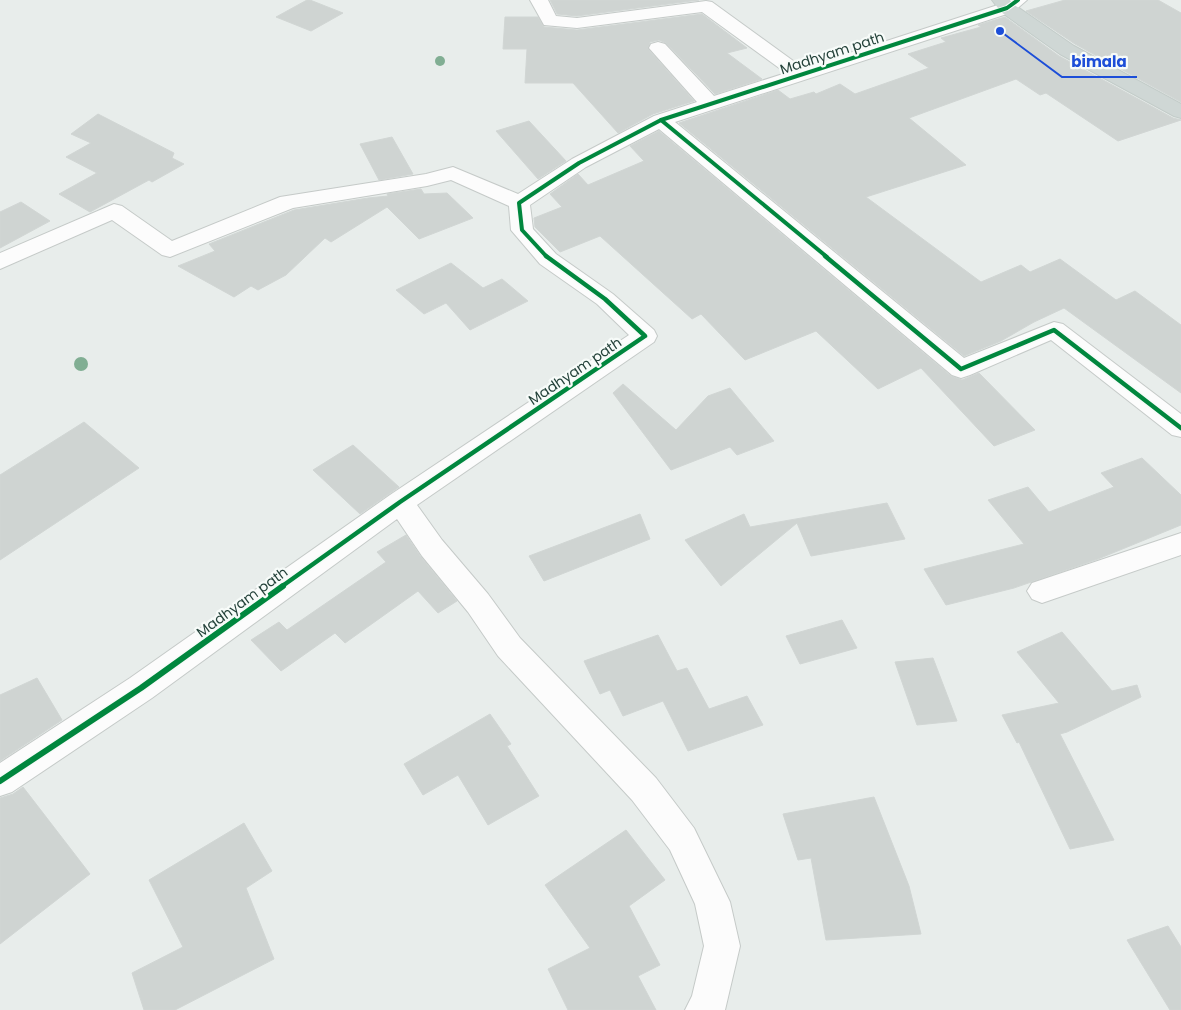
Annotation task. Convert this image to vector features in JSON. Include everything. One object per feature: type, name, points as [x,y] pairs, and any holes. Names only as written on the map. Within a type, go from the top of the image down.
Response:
[{"type":"main road","points":[[1009,3],[1067,50],[1181,112]]},
{"type":"street","points":[[539,0],[550,21],[578,23],[706,6],[800,75]]},
{"type":"street","name":"Madhyam path","points":[[0,781],[141,688],[400,502],[645,336],[605,298],[548,259],[522,230],[520,202],[578,162],[661,120],[800,75],[1009,3]]},
{"type":"street","points":[[658,48],[710,104]]},
{"type":"street","points":[[661,120],[961,369],[1054,330],[1181,428]]},
{"type":"street","points":[[0,262],[114,211],[170,250],[288,202],[427,180],[453,174],[520,202]]},
{"type":"street","points":[[400,502],[432,548],[478,602],[509,647],[644,789],[682,839],[712,902],[722,946],[709,1009]]},
{"type":"street","points":[[1042,591],[1181,544]]},
{"type":"building","points":[[307,0],[343,13],[311,31],[276,17]]},
{"type":"building","points":[[550,0],[699,0],[577,16],[557,14]]},
{"type":"building","points":[[1065,0],[1158,0],[1181,13],[1181,102],[1075,44],[1026,11]]},
{"type":"building","points":[[702,14],[747,48],[727,53],[762,79],[715,94],[666,43],[659,40],[650,42],[648,49],[694,101],[653,114],[618,133],[573,83],[525,83],[527,49],[503,49],[505,17],[538,17],[544,27],[577,30]]},
{"type":"building","points":[[1005,17],[1059,56],[1173,118],[1181,120],[1118,141],[1046,93],[1040,95],[1016,79],[909,118],[966,165],[866,197],[981,282],[1021,265],[1030,272],[1060,259],[1116,300],[1135,291],[1181,325],[1181,393],[1064,308],[1034,322],[1001,341],[964,356],[679,123],[778,90],[790,99],[814,92],[816,94],[840,84],[855,94],[929,68],[908,54],[946,42],[941,38],[981,27],[978,25]]},
{"type":"building","points":[[98,114],[174,153],[172,158],[184,164],[152,182],[149,180],[90,212],[59,194],[97,173],[66,157],[91,143],[71,134]]},
{"type":"building","points":[[529,121],[566,161],[538,179],[496,131]]},
{"type":"building","points":[[659,131],[951,376],[962,380],[979,373],[1035,430],[994,446],[921,368],[878,389],[816,331],[745,360],[701,314],[692,319],[600,236],[560,252],[535,227],[534,218],[562,207],[550,194],[578,174],[588,185],[644,161],[630,146]]},
{"type":"building","points":[[392,137],[413,174],[379,180],[360,144]]},
{"type":"building","points":[[421,189],[424,194],[447,193],[473,218],[419,239],[387,207],[331,242],[325,238],[286,275],[258,290],[251,286],[234,297],[178,266],[215,251],[209,244],[294,210],[388,196],[387,194]]},
{"type":"building","points":[[21,202],[50,221],[0,248],[0,212]]},
{"type":"building","points":[[451,263],[483,288],[502,279],[528,301],[470,330],[446,303],[424,314],[396,290]]},
{"type":"building","points":[[623,384],[676,430],[708,396],[730,388],[774,441],[737,455],[730,447],[671,470],[613,393]]},
{"type":"building","points":[[84,422],[139,468],[0,560],[0,475]]},
{"type":"building","points":[[353,445],[399,487],[360,514],[313,470]]},
{"type":"building","points":[[1142,458],[1181,495],[1181,525],[1098,559],[1014,588],[946,605],[924,569],[1024,544],[988,500],[1028,487],[1049,512],[1114,487],[1101,473]]},
{"type":"building","points":[[887,503],[905,539],[811,556],[797,523],[721,586],[685,540],[744,514],[750,527]]},
{"type":"building","points":[[640,514],[650,539],[544,581],[529,556]]},
{"type":"building","points":[[406,535],[421,557],[457,601],[438,613],[418,591],[345,643],[335,633],[281,671],[251,640],[279,622],[287,630],[386,562],[377,552]]},
{"type":"building","points":[[842,620],[857,648],[800,664],[786,636]]},
{"type":"building","points":[[1062,632],[1112,691],[1137,685],[1141,697],[1060,734],[1114,840],[1070,849],[1019,742],[1017,743],[1002,715],[1059,703],[1017,652]]},
{"type":"building","points":[[658,635],[677,671],[687,668],[709,709],[747,696],[763,725],[688,751],[663,701],[623,716],[610,690],[600,694],[584,661]]},
{"type":"building","points":[[933,658],[957,721],[917,725],[895,662]]},
{"type":"building","points":[[37,678],[62,720],[0,761],[0,695]]},
{"type":"building","points":[[490,714],[511,744],[507,746],[539,796],[488,825],[458,775],[423,795],[404,764]]},
{"type":"building","points":[[23,787],[90,874],[0,944],[0,798],[13,794]]},
{"type":"building","points":[[874,797],[909,886],[921,934],[826,940],[811,858],[798,860],[783,814]]},
{"type":"building","points":[[244,823],[272,871],[246,888],[274,959],[175,1010],[144,1010],[132,973],[183,947],[149,880]]},
{"type":"building","points":[[626,830],[665,880],[629,906],[660,965],[638,976],[656,1010],[568,1010],[548,969],[590,948],[545,885]]},
{"type":"building","points":[[1168,926],[1181,947],[1181,1010],[1170,1010],[1127,940]]},
{"type":"cycle path","points":[[0,781],[141,688],[400,502],[645,336],[605,299],[548,259],[522,230],[519,203],[579,163],[661,120],[1007,8],[1018,0]]},
{"type":"cycle path","points":[[661,120],[961,369],[1054,330],[1181,428]]},
{"type":"place","name":"bimala","points":[[1000,31]]}]
